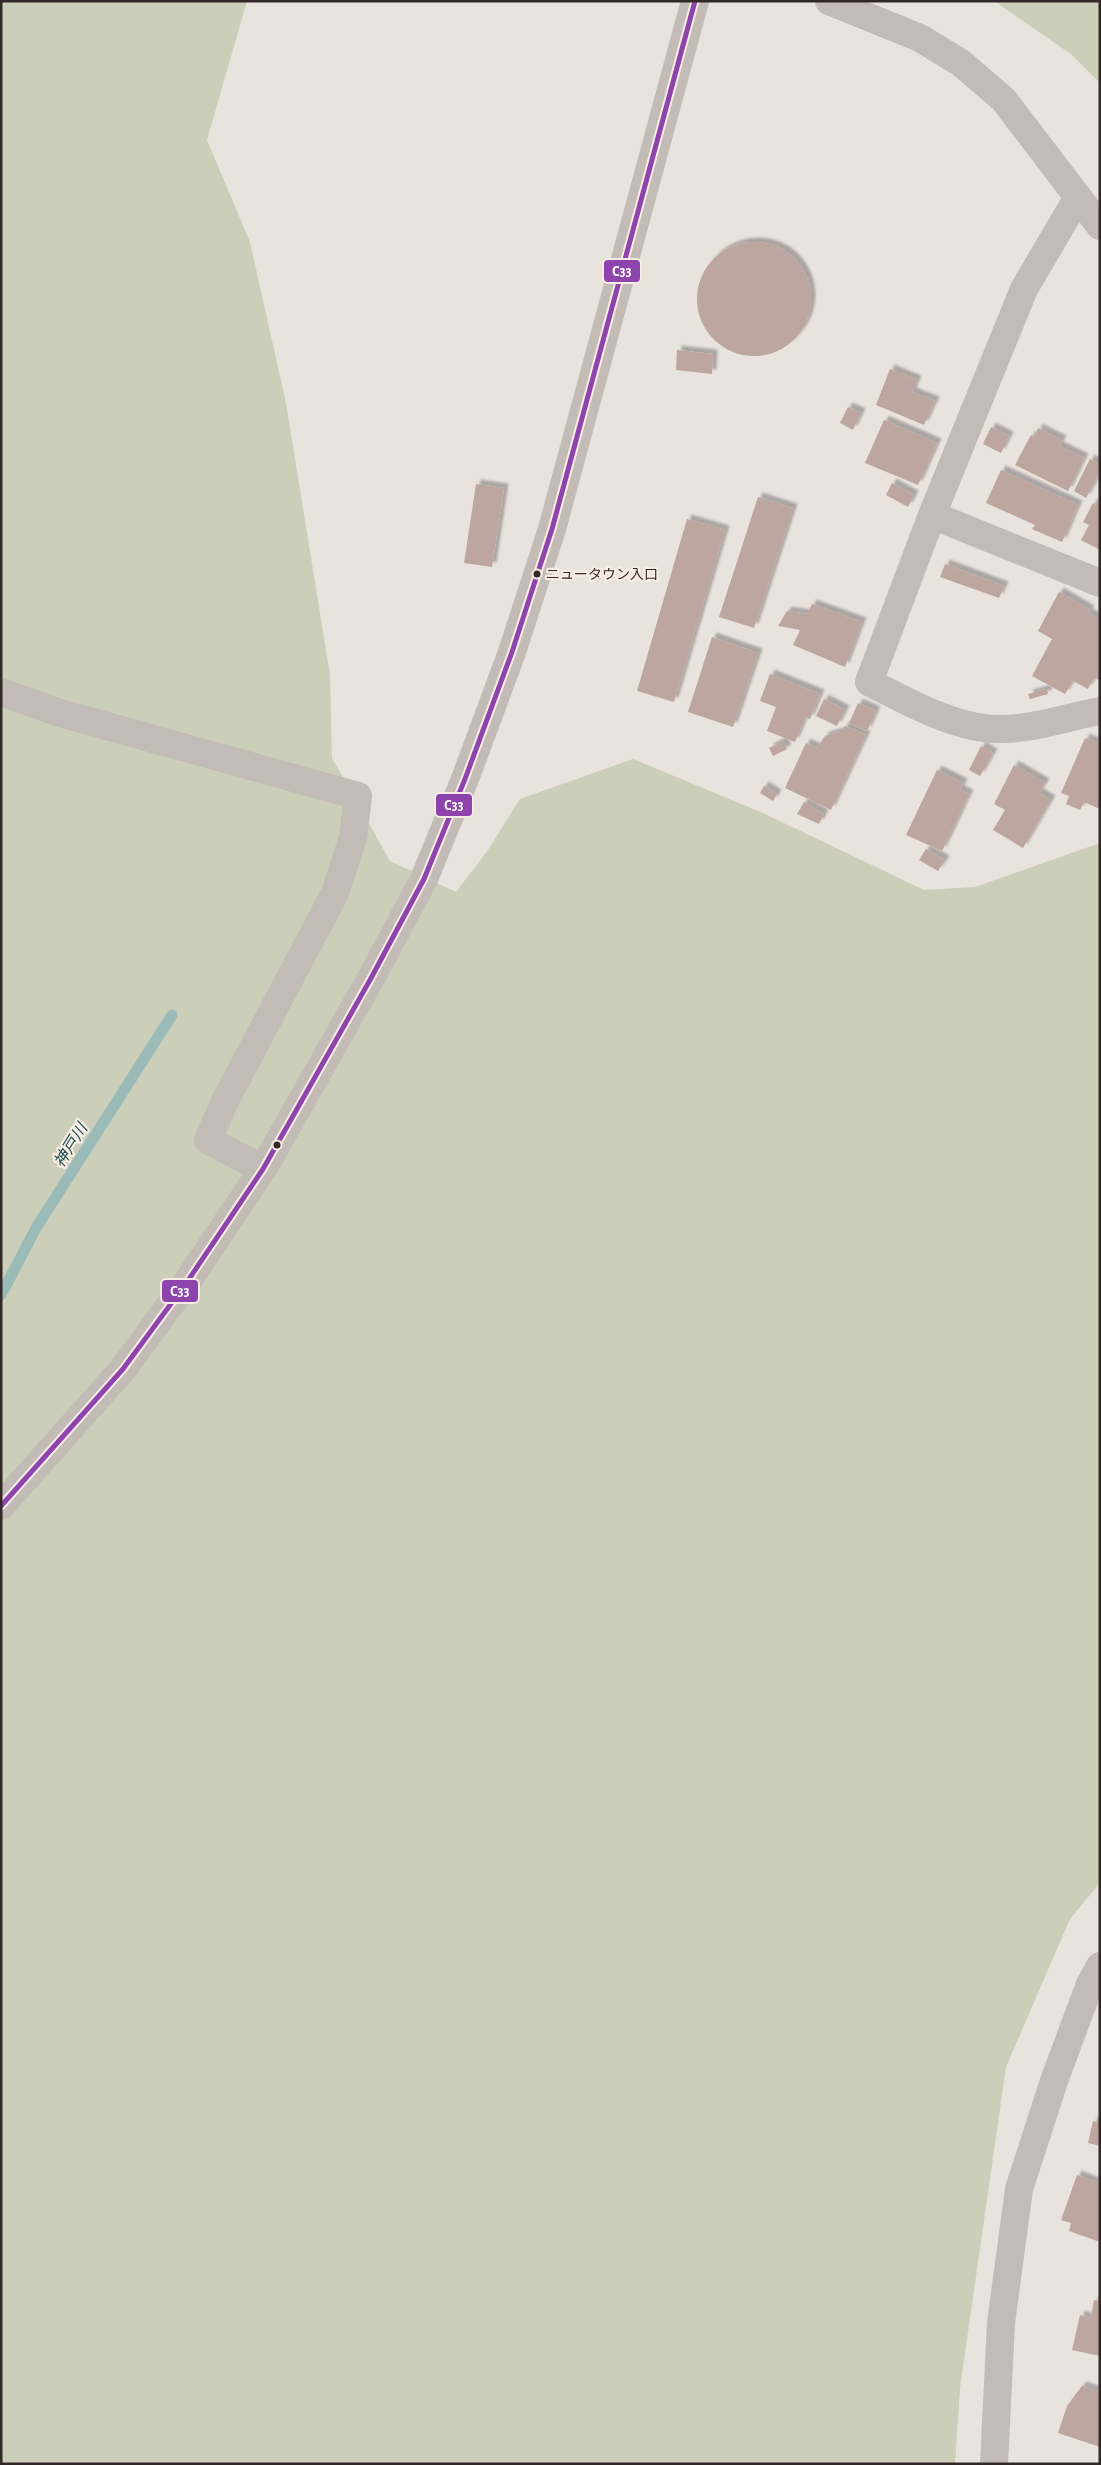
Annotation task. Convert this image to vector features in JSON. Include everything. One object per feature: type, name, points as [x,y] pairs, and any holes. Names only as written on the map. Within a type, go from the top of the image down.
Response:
[{"type":"street","points":[[1,1506],[123,1368],[186,1282],[263,1169],[370,980],[424,879],[465,779],[512,652],[552,529],[695,1]]},
{"type":"street","points":[[829,1],[920,38],[961,63],[1004,100],[1100,226]]},
{"type":"street","points":[[1078,197],[1024,289],[932,515],[869,682],[914,705],[971,725],[996,729],[1016,729],[1100,711]]},
{"type":"street","points":[[932,515],[1100,583]]},
{"type":"street","points":[[1,692],[60,713],[358,796],[353,838],[335,892],[225,1102],[208,1140],[263,1169]]},
{"type":"street","points":[[994,2464],[1001,2323],[1019,2188],[1054,2081],[1090,1984],[1100,1966]]},
{"type":"green space","points":[[1,1],[247,1],[207,140],[250,242],[286,403],[330,675],[332,758],[390,861],[456,892],[488,850],[520,799],[633,759],[763,813],[924,890],[975,887],[1100,843],[1100,1883],[1070,1919],[1006,2067],[960,2388],[955,2464],[1,2464]]},
{"type":"green space","points":[[994,1],[1100,1],[1100,83],[1071,54]]},
{"type":"building","points":[[754,242],[776,246],[794,259],[807,277],[811,299],[807,321],[794,339],[776,352],[754,356],[732,352],[714,339],[701,321],[697,299],[701,277],[714,259],[732,246]]},
{"type":"building","points":[[677,350],[713,354],[712,374],[676,370]]},
{"type":"building","points":[[890,369],[917,380],[912,392],[935,401],[924,425],[876,405]]},
{"type":"building","points":[[848,407],[861,413],[853,430],[840,423]]},
{"type":"building","points":[[884,420],[937,443],[918,485],[865,463]]},
{"type":"building","points":[[991,427],[1009,436],[1001,453],[983,444]]},
{"type":"building","points":[[1038,428],[1062,440],[1059,446],[1084,458],[1068,491],[1015,465],[1031,435],[1035,437]]},
{"type":"building","points":[[1090,459],[1100,464],[1100,472],[1086,498],[1074,491]]},
{"type":"building","points":[[1001,470],[1078,505],[1062,542],[1032,529],[1035,525],[986,503]]},
{"type":"building","points":[[892,483],[914,495],[908,507],[886,495]]},
{"type":"building","points":[[476,484],[504,488],[492,567],[464,563]]},
{"type":"building","points":[[758,497],[793,508],[754,628],[719,617]]},
{"type":"building","points":[[1100,499],[1100,550],[1081,540],[1089,525],[1083,522],[1093,503],[1096,505]]},
{"type":"building","points":[[687,519],[725,530],[674,702],[637,691]]},
{"type":"building","points":[[945,564],[1004,586],[999,598],[940,577]]},
{"type":"building","points":[[1059,592],[1090,610],[1088,613],[1100,619],[1100,680],[1094,678],[1088,689],[1073,681],[1065,694],[1032,676],[1052,639],[1038,631]]},
{"type":"building","points":[[812,604],[862,622],[845,667],[793,645],[800,630],[778,626],[787,611],[807,614]]},
{"type":"building","points":[[712,637],[758,653],[733,727],[688,712]]},
{"type":"building","points":[[770,674],[820,694],[810,719],[805,717],[795,742],[767,731],[776,707],[760,701]]},
{"type":"building","points":[[1047,689],[1048,694],[1030,699],[1028,694]]},
{"type":"building","points":[[824,699],[845,710],[837,726],[816,716]]},
{"type":"building","points":[[858,703],[876,711],[867,731],[849,723]]},
{"type":"building","points":[[845,726],[866,735],[831,810],[785,788],[806,743],[817,748],[825,736],[842,731]]},
{"type":"building","points":[[1085,738],[1100,744],[1100,809],[1084,802],[1080,810],[1066,804],[1069,796],[1061,793]]},
{"type":"building","points":[[783,741],[787,749],[773,756],[769,748]]},
{"type":"building","points":[[981,746],[993,753],[980,776],[969,770]]},
{"type":"building","points":[[1014,765],[1045,783],[1039,793],[1051,800],[1023,848],[993,830],[1005,810],[994,804]]},
{"type":"building","points":[[937,770],[963,783],[960,790],[969,794],[942,851],[906,835]]},
{"type":"building","points":[[764,786],[777,794],[773,801],[760,793]]},
{"type":"building","points":[[804,802],[824,814],[819,824],[797,814]]},
{"type":"building","points":[[926,849],[945,860],[938,871],[919,860]]},
{"type":"building","points":[[1093,2121],[1100,2123],[1100,2146],[1088,2143]]},
{"type":"building","points":[[1077,2175],[1100,2184],[1100,2242],[1069,2231],[1071,2223],[1061,2220]]},
{"type":"building","points":[[1094,2300],[1100,2301],[1100,2356],[1072,2350],[1080,2315],[1091,2318]]},
{"type":"building","points":[[1082,2386],[1100,2392],[1100,2447],[1058,2433],[1067,2406]]},
{"type":"waterway","name":"神戸川","points":[[1,1295],[36,1228],[172,1015]]},
{"type":"transit line","name":"C33","points":[[1,1506],[123,1369],[187,1282],[263,1169],[370,980],[424,879],[465,779],[512,652],[552,529],[695,1]]},
{"type":"place","name":"ニュータウン入口","points":[[537,574]]}]
